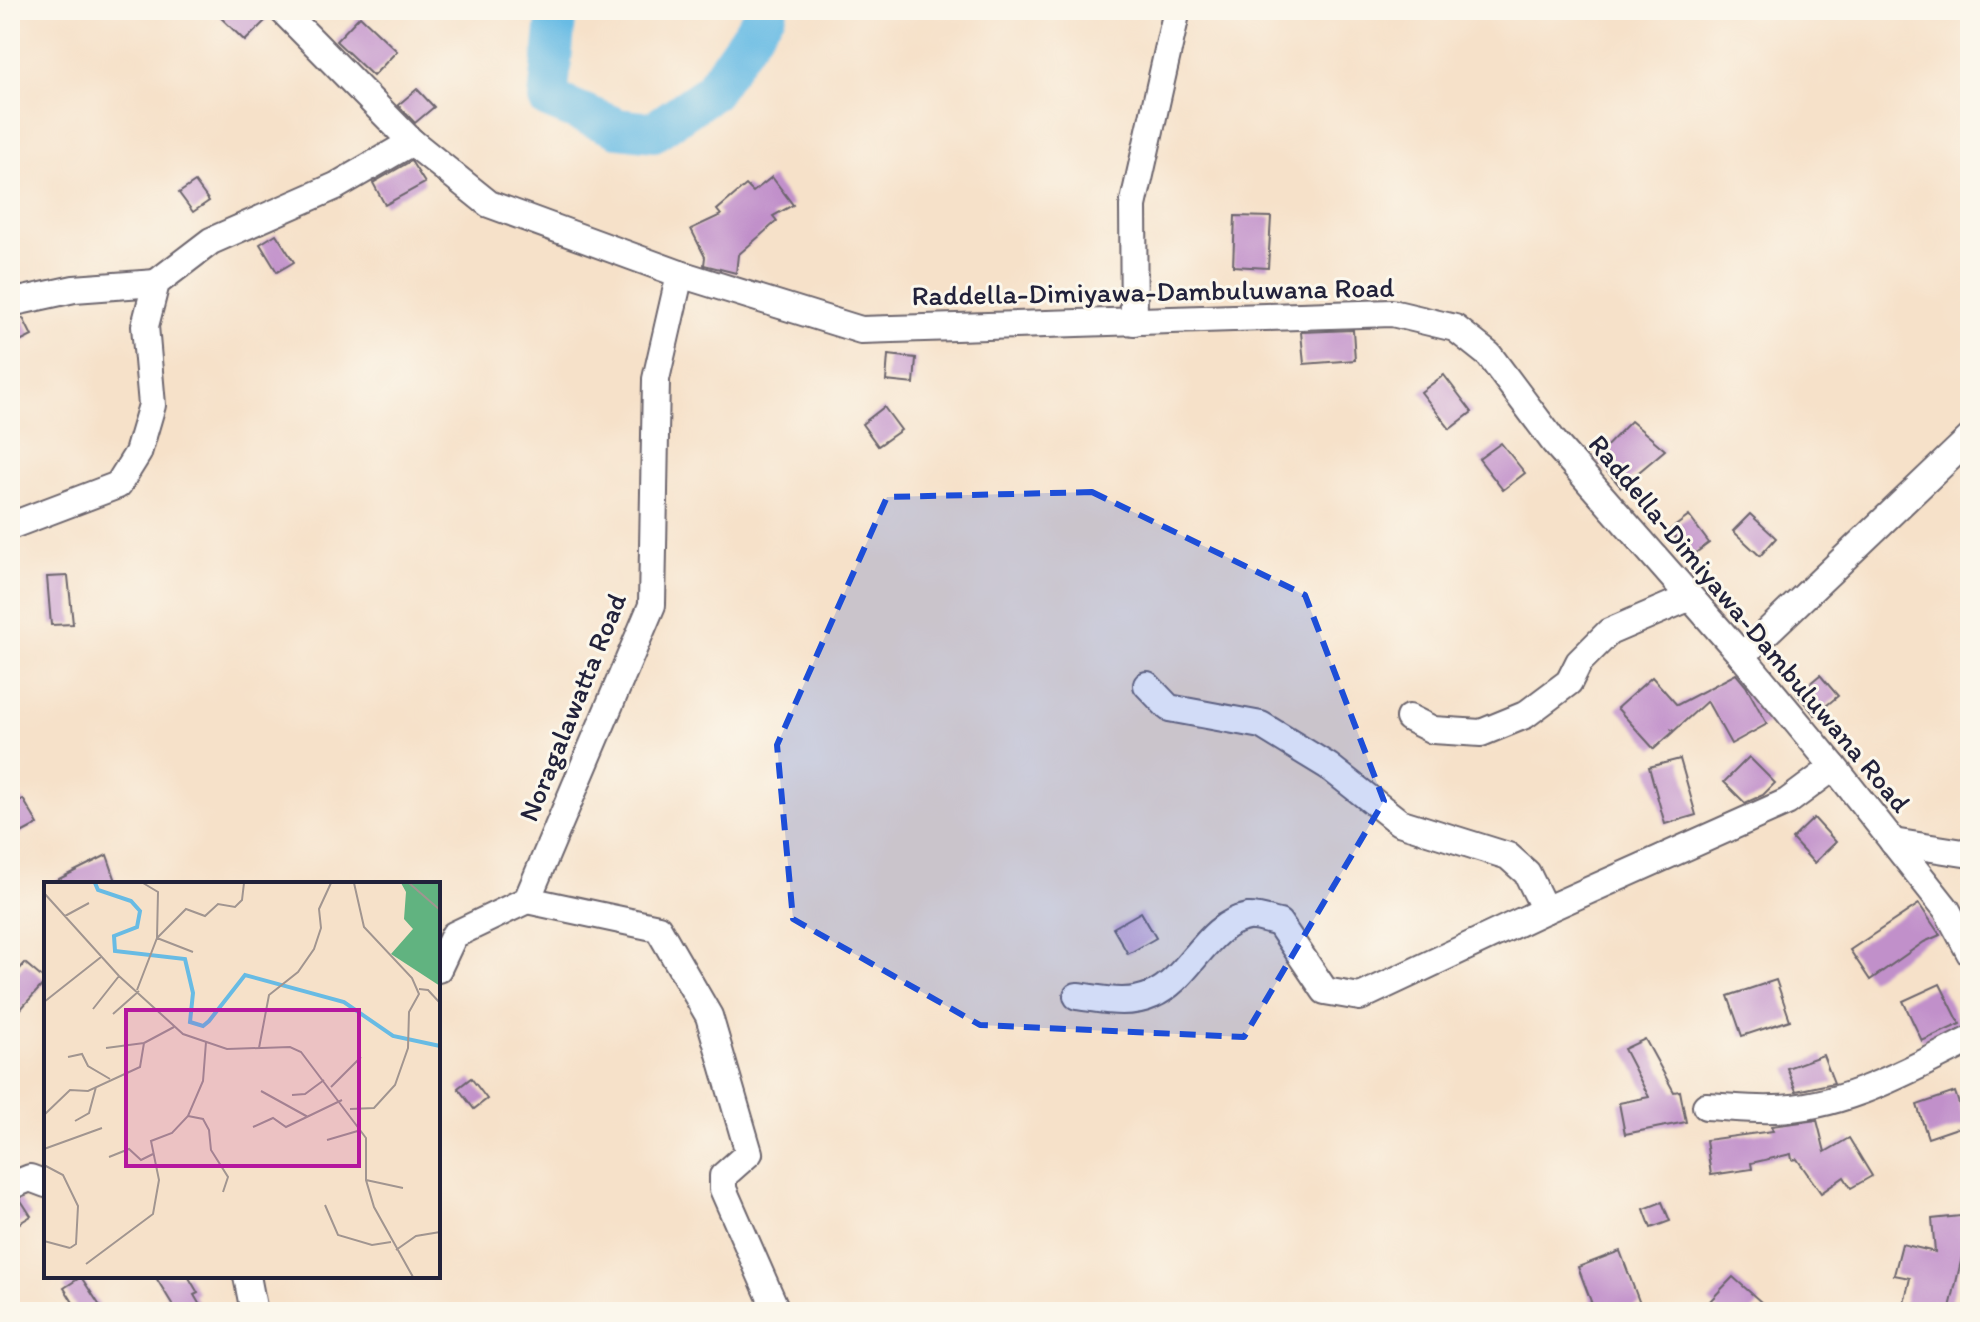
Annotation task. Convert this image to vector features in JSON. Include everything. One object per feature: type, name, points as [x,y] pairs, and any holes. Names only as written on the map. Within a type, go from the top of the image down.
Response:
[{"type":"street","name":"Raddella-Dimiyawa-Dambuluwana Road","points":[[282,10],[412,142],[489,204],[680,274],[861,330],[1392,313],[1455,328],[1489,355],[1554,442],[1742,656],[1834,767],[1947,910],[1970,953]]},
{"type":"street","points":[[1134,322],[1133,206],[1177,10]]},
{"type":"street","points":[[10,303],[74,289],[156,283],[211,241],[336,186],[412,142]]},
{"type":"street","name":"Noragalawatta Road","points":[[527,900],[652,605],[656,379],[680,274]]},
{"type":"street","points":[[10,526],[118,485],[138,453],[152,405],[145,326],[156,283]]},
{"type":"street","points":[[1742,656],[1970,438]]},
{"type":"street","points":[[1409,718],[1433,730],[1481,733],[1525,715],[1569,682],[1579,662],[1609,632],[1688,598]]},
{"type":"street","points":[[1147,685],[1169,708],[1261,725],[1328,766],[1399,822],[1508,856],[1527,873],[1545,910]]},
{"type":"street","points":[[1077,996],[1122,1002],[1151,996],[1173,982],[1222,929],[1249,917],[1279,923],[1325,991],[1360,997],[1787,802],[1834,767]]},
{"type":"street","points":[[1893,842],[1970,854]]},
{"type":"street","points":[[440,965],[454,935],[527,900],[658,928],[709,1016],[749,1153],[723,1176],[723,1189],[777,1312]]},
{"type":"street","points":[[1706,1106],[1776,1109],[1827,1101],[1881,1084],[1970,1040]]},
{"type":"street","points":[[10,1186],[30,1178],[44,1183]]},
{"type":"street","points":[[247,1278],[254,1312]]},
{"type":"highlighted area","points":[[1092,492],[1305,595],[1384,801],[1244,1037],[980,1025],[793,919],[777,745],[887,497]]},
{"type":"building","points":[[213,10],[266,10],[268,18],[245,41]]},
{"type":"building","points":[[360,16],[397,51],[373,76],[336,41]]},
{"type":"building","points":[[417,89],[434,107],[415,123],[398,105]]},
{"type":"building","points":[[411,161],[425,183],[385,205],[373,183]]},
{"type":"building","points":[[772,177],[793,205],[773,216],[777,221],[738,255],[736,273],[704,265],[705,257],[691,229],[721,215],[717,210],[746,185],[753,192]]},
{"type":"building","points":[[195,182],[209,201],[193,212],[179,193]]},
{"type":"building","points":[[1235,216],[1271,217],[1268,268],[1233,266]]},
{"type":"building","points":[[276,234],[294,262],[277,272],[260,244]]},
{"type":"building","points":[[23,318],[32,336],[10,347],[10,324]]},
{"type":"building","points":[[1353,330],[1355,360],[1304,364],[1301,332]]},
{"type":"building","points":[[888,355],[916,358],[914,384],[886,381]]},
{"type":"building","points":[[1444,375],[1472,412],[1450,429],[1421,392]]},
{"type":"building","points":[[884,407],[901,430],[878,446],[862,424]]},
{"type":"building","points":[[1631,421],[1665,450],[1621,487],[1595,458]]},
{"type":"building","points":[[1501,443],[1525,473],[1503,490],[1479,459]]},
{"type":"building","points":[[1750,514],[1776,538],[1760,556],[1733,531]]},
{"type":"building","points":[[1689,516],[1709,543],[1690,557],[1670,530]]},
{"type":"building","points":[[68,576],[73,624],[51,625],[47,577]]},
{"type":"building","points":[[1736,674],[1767,724],[1731,744],[1707,701],[1654,749],[1617,708],[1652,677],[1677,705]]},
{"type":"building","points":[[1820,675],[1838,696],[1815,715],[1797,694]]},
{"type":"building","points":[[1749,757],[1775,783],[1763,795],[1745,803],[1724,782]]},
{"type":"building","points":[[1680,759],[1696,815],[1665,824],[1649,767]]},
{"type":"building","points":[[23,799],[38,824],[10,839],[10,806]]},
{"type":"building","points":[[1814,818],[1836,842],[1814,863],[1792,839]]},
{"type":"building","points":[[107,855],[116,882],[53,882]]},
{"type":"building","points":[[1919,904],[1940,935],[1924,942],[1870,980],[1850,950]]},
{"type":"building","points":[[1141,912],[1156,938],[1128,954],[1113,928]]},
{"type":"building","points":[[25,963],[44,979],[44,983],[10,1021],[10,980]]},
{"type":"building","points":[[1776,980],[1790,1020],[1742,1036],[1728,996]]},
{"type":"building","points":[[1940,984],[1960,1024],[1922,1041],[1903,1001]]},
{"type":"building","points":[[1645,1039],[1674,1092],[1680,1091],[1686,1122],[1625,1134],[1619,1103],[1649,1097],[1624,1049]]},
{"type":"building","points":[[1823,1055],[1834,1083],[1796,1091],[1787,1068]]},
{"type":"building","points":[[471,1078],[487,1099],[474,1109],[458,1088]]},
{"type":"building","points":[[1955,1092],[1966,1125],[1928,1138],[1917,1105]]},
{"type":"building","points":[[1817,1120],[1825,1152],[1849,1138],[1872,1176],[1851,1188],[1844,1177],[1821,1193],[1797,1159],[1792,1160],[1791,1154],[1751,1163],[1752,1169],[1711,1175],[1706,1140],[1773,1131],[1771,1126]]},
{"type":"building","points":[[20,1199],[31,1216],[10,1229],[10,1202]]},
{"type":"building","points":[[1662,1202],[1670,1221],[1651,1228],[1644,1209]]},
{"type":"building","points":[[1970,1215],[1970,1252],[1963,1253],[1949,1312],[1902,1312],[1910,1278],[1894,1275],[1902,1244],[1935,1252],[1932,1219]]},
{"type":"building","points":[[1620,1251],[1640,1304],[1620,1312],[1595,1312],[1578,1267]]},
{"type":"building","points":[[1733,1277],[1761,1302],[1751,1312],[1720,1312],[1709,1302]]},
{"type":"building","points":[[82,1278],[104,1312],[79,1312],[64,1288]]},
{"type":"building","points":[[156,1278],[189,1278],[204,1312],[177,1312]]},
{"type":"waterway","points":[[557,10],[548,99],[618,128],[653,132],[711,92],[768,10]]}]
